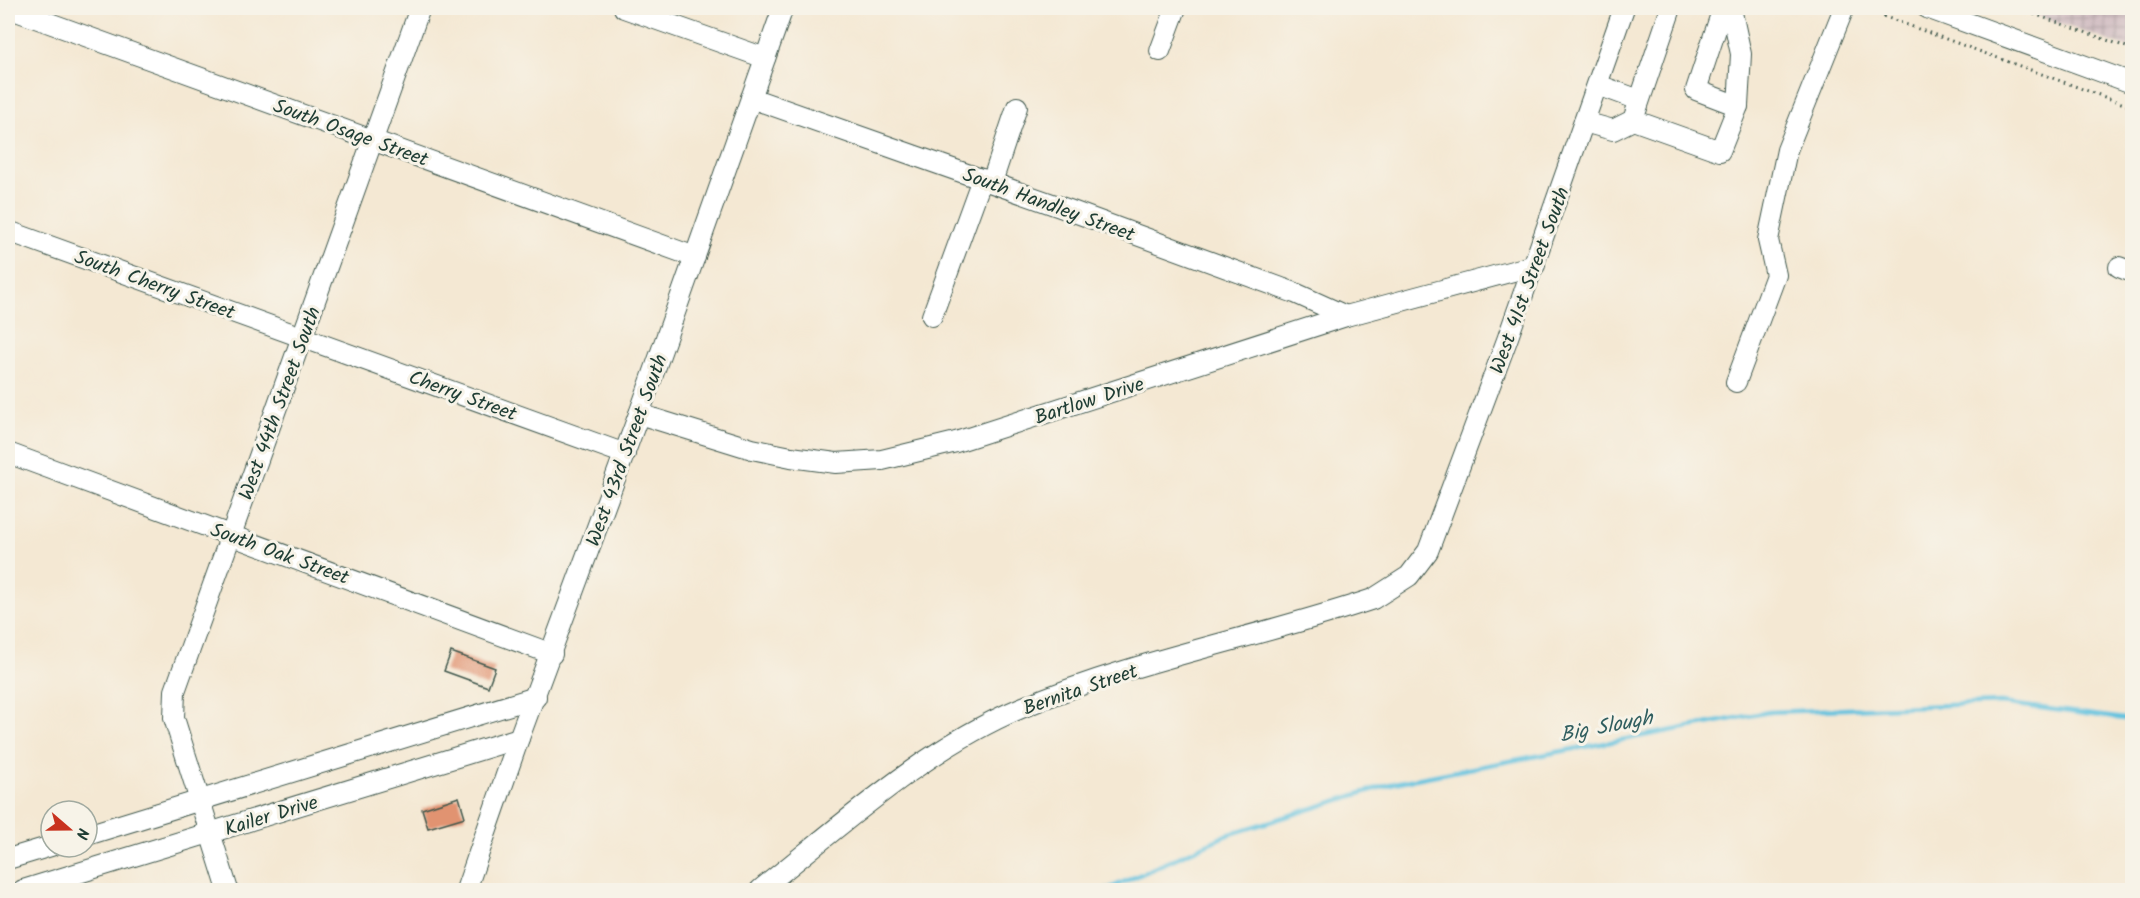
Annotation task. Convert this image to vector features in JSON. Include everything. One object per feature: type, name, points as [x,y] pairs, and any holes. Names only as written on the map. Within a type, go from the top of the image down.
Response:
[{"type":"street","name":"South Osage Street","points":[[8,8],[695,257]]},
{"type":"street","name":"West 44th Street South","points":[[228,891],[174,718],[175,692],[420,8]]},
{"type":"street","points":[[624,8],[765,58]]},
{"type":"street","name":"West 43rd Street South","points":[[466,891],[519,738],[625,454],[783,8]]},
{"type":"street","points":[[1160,51],[1176,8]]},
{"type":"street","name":"West 41st Street South","points":[[1428,551],[1535,265],[1624,8]]},
{"type":"street","points":[[1633,120],[1671,8]]},
{"type":"street","points":[[1724,8],[1696,90],[1738,105]]},
{"type":"street","points":[[1584,122],[1613,130],[1633,120],[1720,151],[1738,105],[1741,54],[1731,8]]},
{"type":"street","points":[[1736,382],[1776,275],[1768,240],[1788,150],[1845,8]]},
{"type":"street","points":[[1927,8],[2133,83]]},
{"type":"street","points":[[1598,85],[1639,100]]},
{"type":"street","name":"South Handley Street","points":[[751,98],[1280,287],[1346,316]]},
{"type":"street","points":[[932,316],[1017,107]]},
{"type":"street","name":"South Cherry Street","points":[[8,231],[302,337]]},
{"type":"street","name":"Bartlow Drive","points":[[639,414],[752,448],[836,463],[863,463],[956,442],[1346,316],[1535,265]]},
{"type":"street","name":"Cherry Street","points":[[302,337],[625,454]]},
{"type":"street","name":"South Oak Street","points":[[8,453],[552,654]]},
{"type":"street","name":"Bernita Street","points":[[760,891],[911,771],[1019,709],[1098,680],[1373,599],[1409,576],[1428,551]]},
{"type":"street","name":"Kailer Drive","points":[[99,831],[536,697]]},
{"type":"street","name":"Kailer Drive","points":[[23,891],[519,738]]},
{"type":"street","points":[[8,859],[39,850]]},
{"type":"path","points":[[1858,8],[2133,107]]},
{"type":"path","points":[[2017,8],[2133,49]]},
{"type":"shaded area","points":[[2015,8],[2132,8],[2132,49]]},
{"type":"building","points":[[451,652],[495,668],[488,687],[444,671]]},
{"type":"building","points":[[459,797],[465,817],[428,828],[422,809]]},
{"type":"waterway","name":"Big Slough","points":[[1106,890],[1227,835],[1394,783],[1769,712],[2001,703],[2132,720]]}]
